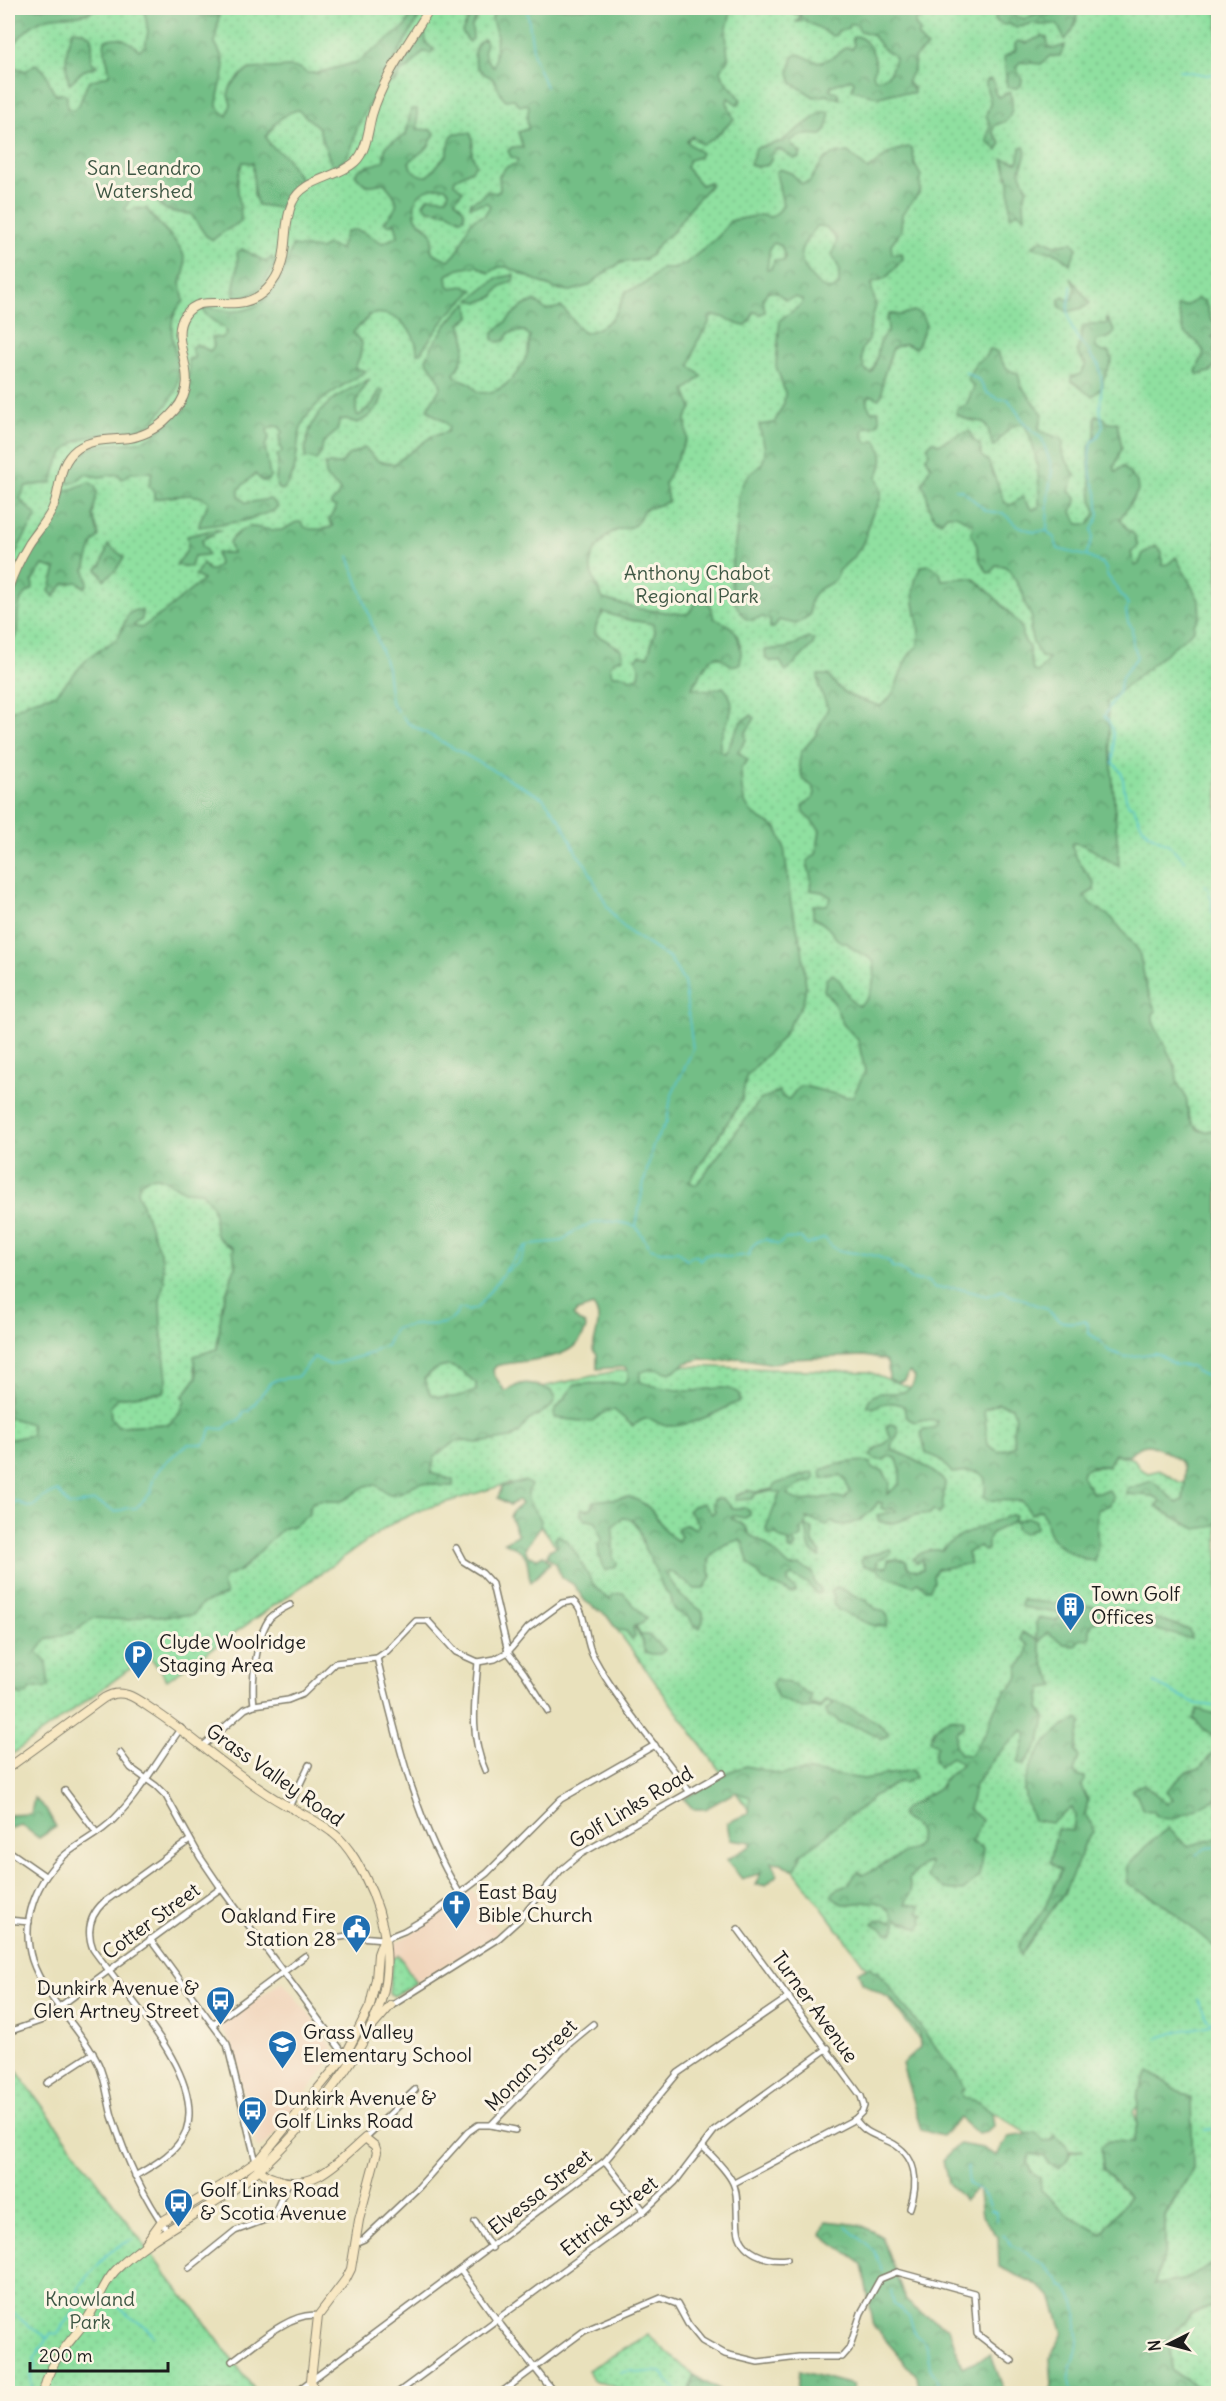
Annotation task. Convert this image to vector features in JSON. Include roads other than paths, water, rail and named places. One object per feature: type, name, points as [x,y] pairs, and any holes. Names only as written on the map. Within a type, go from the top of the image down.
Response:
[{"type":"main road","points":[[8,590],[15,568],[52,510],[62,468],[72,454],[87,444],[100,440],[142,435],[153,430],[174,412],[181,402],[188,383],[180,331],[183,318],[190,308],[201,303],[248,303],[268,288],[283,259],[292,204],[305,188],[356,161],[360,155],[375,105],[390,73],[430,8]]},
{"type":"main road","name":"Grass Valley Road","points":[[8,1768],[108,1695],[118,1693],[130,1696],[181,1728],[233,1770],[334,1833],[354,1858],[379,1909],[384,1939],[386,1966],[375,2006]]},
{"type":"main road","points":[[141,2250],[161,2222],[273,2158],[311,2113],[348,2059],[391,2005]]},
{"type":"main road","points":[[372,2027],[375,2006]]},
{"type":"main road","points":[[348,2059],[375,2006]]},
{"type":"main road","points":[[258,2166],[273,2178],[288,2183],[305,2181],[326,2172],[365,2138],[375,2146],[376,2159],[359,2220],[351,2269],[318,2316],[311,2380],[315,2394]]},
{"type":"main road","points":[[43,2394],[45,2380],[56,2357],[94,2310],[105,2283],[115,2271],[167,2230],[232,2190],[258,2166]]},
{"type":"street","points":[[456,1548],[463,1561],[482,1572],[492,1584],[508,1652],[548,1711]]},
{"type":"street","points":[[203,1746],[237,1714],[254,1705],[288,1700],[303,1694],[335,1663],[377,1658],[387,1651],[411,1624],[422,1620],[428,1621],[456,1652],[478,1662],[495,1659],[508,1652],[528,1628],[562,1603],[573,1601],[581,1609],[589,1648],[603,1675],[688,1791]]},
{"type":"street","points":[[254,1705],[255,1656],[258,1647],[271,1617],[290,1605]]},
{"type":"street","points":[[377,1658],[410,1787],[426,1832],[460,1894]]},
{"type":"street","points":[[478,1662],[473,1718],[475,1738],[485,1770]]},
{"type":"street","points":[[167,2230],[135,2176],[122,2148],[100,2068],[93,2053],[40,1979],[27,1939],[33,1901],[45,1876],[65,1856],[112,1821],[130,1801],[181,1728]]},
{"type":"street","points":[[328,1939],[347,1936],[384,1939],[404,1931],[433,1914],[510,1851],[561,1799],[655,1745]]},
{"type":"street","points":[[120,1753],[131,1768],[166,1796],[190,1840],[221,1888],[348,2059]]},
{"type":"street","points":[[289,1807],[309,1765]]},
{"type":"street","name":"Golf Links Road","points":[[375,2006],[385,2010],[499,1938],[520,1919],[561,1870],[579,1855],[723,1773]]},
{"type":"street","points":[[66,1791],[96,1832]]},
{"type":"street","points":[[135,2176],[158,2163],[175,2147],[185,2132],[190,2113],[186,2090],[178,2067],[161,2040],[108,1971],[90,1941],[90,1923],[104,1902],[190,1840]]},
{"type":"street","points":[[12,1853],[45,1876]]},
{"type":"street","name":"Cotter Street","points":[[8,2032],[40,2021],[221,1888]]},
{"type":"street","points":[[8,1920],[29,1922]]},
{"type":"street","name":"Turner Avenue","points":[[738,1929],[828,2048],[861,2096],[864,2106],[855,2119]]},
{"type":"street","points":[[150,1940],[227,2044],[258,2166]]},
{"type":"street","points":[[213,2024],[305,1956]]},
{"type":"street","name":"Elvessa Street","points":[[293,2394],[605,2162],[678,2073],[789,1997]]},
{"type":"street","name":"Monan Street","points":[[357,2242],[364,2239],[418,2188],[468,2132],[478,2125],[491,2125],[570,2043],[593,2024]]},
{"type":"street","name":"Ettrick Street","points":[[396,2394],[644,2211],[675,2182],[714,2131],[828,2048]]},
{"type":"street","points":[[47,2083],[93,2053]]},
{"type":"street","points":[[365,2138],[414,2090]]},
{"type":"street","points":[[734,2183],[855,2119],[868,2133],[891,2142],[908,2156],[914,2167],[916,2178],[910,2208]]},
{"type":"street","points":[[491,2125],[515,2130]]},
{"type":"street","points":[[704,2147],[734,2183],[738,2232],[744,2243],[754,2253],[764,2258],[777,2261],[787,2259]]},
{"type":"street","points":[[605,2162],[644,2211]]},
{"type":"street","points":[[189,2268],[235,2231],[273,2217],[288,2183]]},
{"type":"street","points":[[475,2222],[492,2248]]},
{"type":"street","points":[[461,2270],[555,2394]]},
{"type":"street","points":[[499,2394],[584,2331],[661,2298],[677,2304],[688,2324],[702,2341],[725,2354],[758,2362],[842,2357],[849,2349],[861,2313],[880,2279],[897,2272],[974,2293],[977,2334],[1012,2361]]},
{"type":"street","points":[[232,2361],[280,2327],[300,2317],[318,2316]]},
{"type":"waterway","points":[[527,8],[534,57],[546,87]]},
{"type":"waterway","points":[[1179,70],[1207,75],[1218,73]]},
{"type":"waterway","points":[[1071,286],[1068,310],[1070,322],[1074,333],[1099,365],[1102,383],[1100,409],[1103,426],[1099,435],[1092,442],[1089,454],[1091,477],[1097,492],[1099,516],[1092,529],[1093,537],[1086,555]]},
{"type":"waterway","points":[[965,372],[979,380],[987,393],[999,399],[1008,399],[1026,425],[1042,439],[1052,472],[1048,496],[1047,531],[1054,538],[1058,549],[1086,556],[1103,564],[1107,575],[1128,604],[1126,611],[1132,628],[1133,646],[1137,657],[1122,677],[1119,691],[1104,716],[1113,732],[1113,763],[1121,772],[1126,800],[1129,805],[1133,806],[1141,824],[1149,834],[1168,844],[1185,861]]},
{"type":"waterway","points":[[955,489],[962,490],[986,511],[1003,513],[1016,525],[1034,532],[1047,531]]},
{"type":"waterway","points":[[349,556],[387,668],[391,702],[398,712]]},
{"type":"waterway","points":[[402,716],[408,723],[543,798],[561,821],[577,854],[586,865],[617,921],[632,934],[670,959],[684,982],[693,1049],[671,1097],[667,1121],[653,1145],[643,1187],[636,1226],[650,1248],[660,1251],[678,1251],[687,1260],[692,1256],[697,1256],[700,1260],[705,1254],[729,1257],[749,1255],[754,1244],[766,1239],[778,1245],[785,1239],[801,1238],[807,1245],[825,1238],[834,1248],[883,1259],[890,1262],[892,1267],[901,1269],[912,1280],[928,1281],[935,1288],[957,1288],[987,1296],[1003,1290],[1012,1296],[1045,1307],[1062,1322],[1085,1321],[1088,1325],[1088,1333],[1099,1340],[1109,1351],[1126,1357],[1156,1353],[1176,1365],[1191,1366],[1218,1382]]},
{"type":"waterway","points":[[1204,885],[1209,889],[1212,899],[1212,912],[1218,916],[1213,926],[1218,955]]},
{"type":"waterway","points":[[505,1271],[524,1248],[534,1244],[562,1241],[587,1225],[615,1222],[635,1226]]},
{"type":"waterway","points":[[8,1506],[17,1501],[27,1507],[34,1506],[42,1498],[58,1491],[69,1506],[95,1501],[116,1512],[136,1508],[152,1491],[154,1477],[170,1458],[188,1444],[203,1444],[208,1439],[211,1428],[224,1429],[239,1420],[245,1411],[249,1411],[270,1383],[278,1379],[297,1377],[314,1357],[330,1365],[372,1353],[377,1348],[386,1346],[394,1329],[446,1323],[455,1316],[459,1309],[468,1311],[477,1308],[504,1273],[519,1263],[528,1246]]},
{"type":"waterway","points":[[1154,1683],[1197,1704],[1218,1706]]},
{"type":"waterway","points":[[1196,1855],[1206,1848],[1218,1847]]},
{"type":"waterway","points":[[1197,1999],[1208,2020],[1218,2026]]},
{"type":"waterway","points":[[1157,2038],[1212,2024]]},
{"type":"waterway","points":[[1204,2130],[1218,2128]]},
{"type":"waterway","points":[[967,2166],[969,2184],[986,2198],[991,2210],[996,2212],[996,2221]]},
{"type":"waterway","points":[[846,2227],[875,2252],[882,2270]]},
{"type":"waterway","points":[[1003,2234],[1012,2245],[1027,2253],[1053,2274],[1072,2297],[1078,2316],[1077,2348],[1069,2381],[1072,2394]]},
{"type":"waterway","points":[[33,2394],[31,2378],[35,2366],[34,2359],[51,2333],[58,2334],[74,2313],[79,2287],[110,2251],[133,2239]]},
{"type":"waterway","points":[[891,2290],[894,2305],[909,2316],[915,2334],[924,2342],[927,2349],[930,2367],[940,2385],[949,2394]]},
{"type":"waterway","points":[[106,2297],[154,2336]]},
{"type":"waterway","points":[[8,2312],[13,2312],[47,2338]]},
{"type":"waterway","points":[[620,2372],[660,2372],[680,2394]]},
{"type":"place","name":"Town Golf Offices","points":[[1070,1632]]},
{"type":"place","name":"Clyde Woolridge Staging Area","points":[[138,1680]]},
{"type":"place","name":"East Bay Bible Church","points":[[457,1930]]},
{"type":"place","name":"Oakland Fire Station 28","points":[[357,1954]]},
{"type":"place","name":"Dunkirk Avenue & Glen Artney Street","points":[[220,2026]]},
{"type":"place","name":"Grass Valley Elementary School","points":[[282,2070]]},
{"type":"place","name":"Dunkirk Avenue & Golf Links Road","points":[[253,2136]]},
{"type":"place","name":"Golf Links Road & Scotia Avenue","points":[[179,2228]]},
{"type":"park label","name":"San Leandro Watershed","points":[[144,180]]},
{"type":"park label","name":"Anthony Chabot Regional Park","points":[[697,584]]},
{"type":"park label","name":"Knowland Park","points":[[90,2310]]}]
